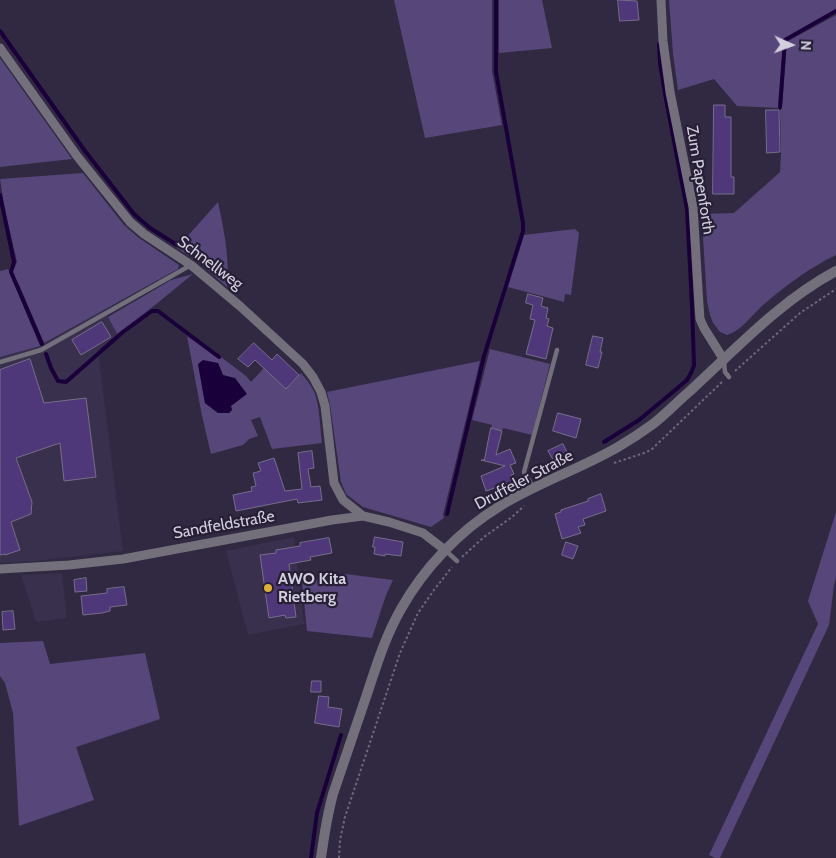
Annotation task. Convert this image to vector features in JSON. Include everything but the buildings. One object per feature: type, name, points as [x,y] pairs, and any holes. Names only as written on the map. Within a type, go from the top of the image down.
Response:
[{"type":"street","name":"Zum Papenforth","points":[[661,0],[663,41],[670,92],[693,207],[700,319],[724,360]]},
{"type":"street","name":"Schnellweg","points":[[0,48],[77,156],[130,222],[144,234],[191,265],[241,306],[303,364],[321,392],[325,406],[334,483],[343,500],[363,516]]},
{"type":"street","name":"Druffeler Straße","points":[[321,858],[333,794],[382,650],[397,616],[413,589],[445,550],[471,527],[499,507],[619,447],[654,423],[793,298],[836,271]]},
{"type":"street","name":"Sandfeldstraße","points":[[0,569],[69,565],[123,559],[332,520],[363,516],[423,533],[445,550]]},
{"type":"lane","points":[[0,362],[41,350],[191,265]]},
{"type":"lane","points":[[534,488],[524,472],[557,350]]},
{"type":"lane","points":[[724,360],[724,372],[728,377]]},
{"type":"lane","points":[[445,550],[457,560]]},
{"type":"path","points":[[614,463],[651,450],[728,377],[800,313],[836,289]]},
{"type":"path","points":[[339,858],[340,840],[345,817],[400,654],[418,613],[457,560],[484,537],[512,518],[527,504]]},
{"type":"shaded area","points":[[394,0],[492,0],[492,71],[502,125],[425,138]]},
{"type":"shaded area","points":[[499,0],[542,0],[552,48],[499,53]]},
{"type":"shaded area","points":[[669,0],[836,0],[836,10],[784,39],[779,108],[737,106],[714,79],[678,90]]},
{"type":"shaded area","points":[[836,15],[836,255],[788,285],[762,306],[741,327],[727,335],[720,332],[710,315],[707,301],[700,214],[734,213],[780,172],[780,111],[782,108],[787,40]]},
{"type":"shaded area","points":[[0,58],[72,159],[0,167]]},
{"type":"shaded area","points":[[83,173],[124,225],[139,238],[179,265],[178,269],[44,343],[12,272],[17,262],[5,211],[0,179]]},
{"type":"shaded area","points":[[218,202],[227,255],[227,287],[201,264],[177,248]]},
{"type":"shaded area","points":[[575,229],[579,233],[571,295],[565,294],[564,302],[508,287],[524,235]]},
{"type":"shaded area","points":[[8,269],[40,346],[0,357],[0,271]]},
{"type":"shaded area","points":[[193,274],[117,334],[108,317],[171,280]]},
{"type":"shaded area","points":[[104,310],[117,334],[98,350],[123,551],[36,561],[0,563],[0,357],[40,346]]},
{"type":"shaded area","points":[[187,336],[219,359],[221,357],[251,382],[264,368],[286,389],[301,373],[311,385],[317,400],[322,443],[272,449],[260,417],[251,420],[258,436],[249,439],[243,445],[211,454]],"holes":[[[218,363],[232,410],[229,413],[218,413],[205,403],[198,364]]]},
{"type":"shaded area","points":[[490,349],[550,364],[532,435],[503,428],[502,431],[491,428],[492,425],[472,420]]},
{"type":"shaded area","points":[[203,360],[218,363],[223,375],[235,378],[247,394],[231,406],[232,410],[229,413],[218,413],[205,403],[198,364]]},
{"type":"shaded area","points":[[480,361],[443,515],[444,518],[431,527],[363,507],[346,494],[341,482],[327,392]]},
{"type":"shaded area","points":[[836,512],[836,577],[829,625],[720,858],[715,858],[709,855],[818,624],[808,601]]},
{"type":"shaded area","name":"AWO Kita Rietberg","points":[[294,537],[304,624],[248,635],[226,551]]},
{"type":"shaded area","points":[[62,573],[67,618],[36,622],[21,575]]},
{"type":"shaded area","points":[[345,574],[393,580],[372,638],[307,631],[302,582]]},
{"type":"shaded area","points":[[43,641],[50,664],[145,653],[160,719],[76,747],[94,800],[19,826],[13,713],[5,683],[0,676],[0,643]]},
{"type":"waterway","points":[[447,514],[484,356],[523,231],[496,72],[496,0]]},
{"type":"waterway","points":[[780,107],[785,40],[836,11]]},
{"type":"waterway","points":[[0,31],[85,151],[134,214],[150,228],[177,245]]},
{"type":"waterway","points":[[604,442],[639,420],[687,380],[694,365],[687,209],[665,94],[659,44]]},
{"type":"waterway","points":[[0,195],[14,262],[11,272],[42,344]]},
{"type":"waterway","points":[[46,354],[58,381],[66,382],[123,332],[152,311],[158,311],[219,357]]},
{"type":"waterway","points":[[311,858],[317,813],[341,735]]},
{"type":"place","name":"AWO Kita Rietberg","points":[[268,588]]}]
